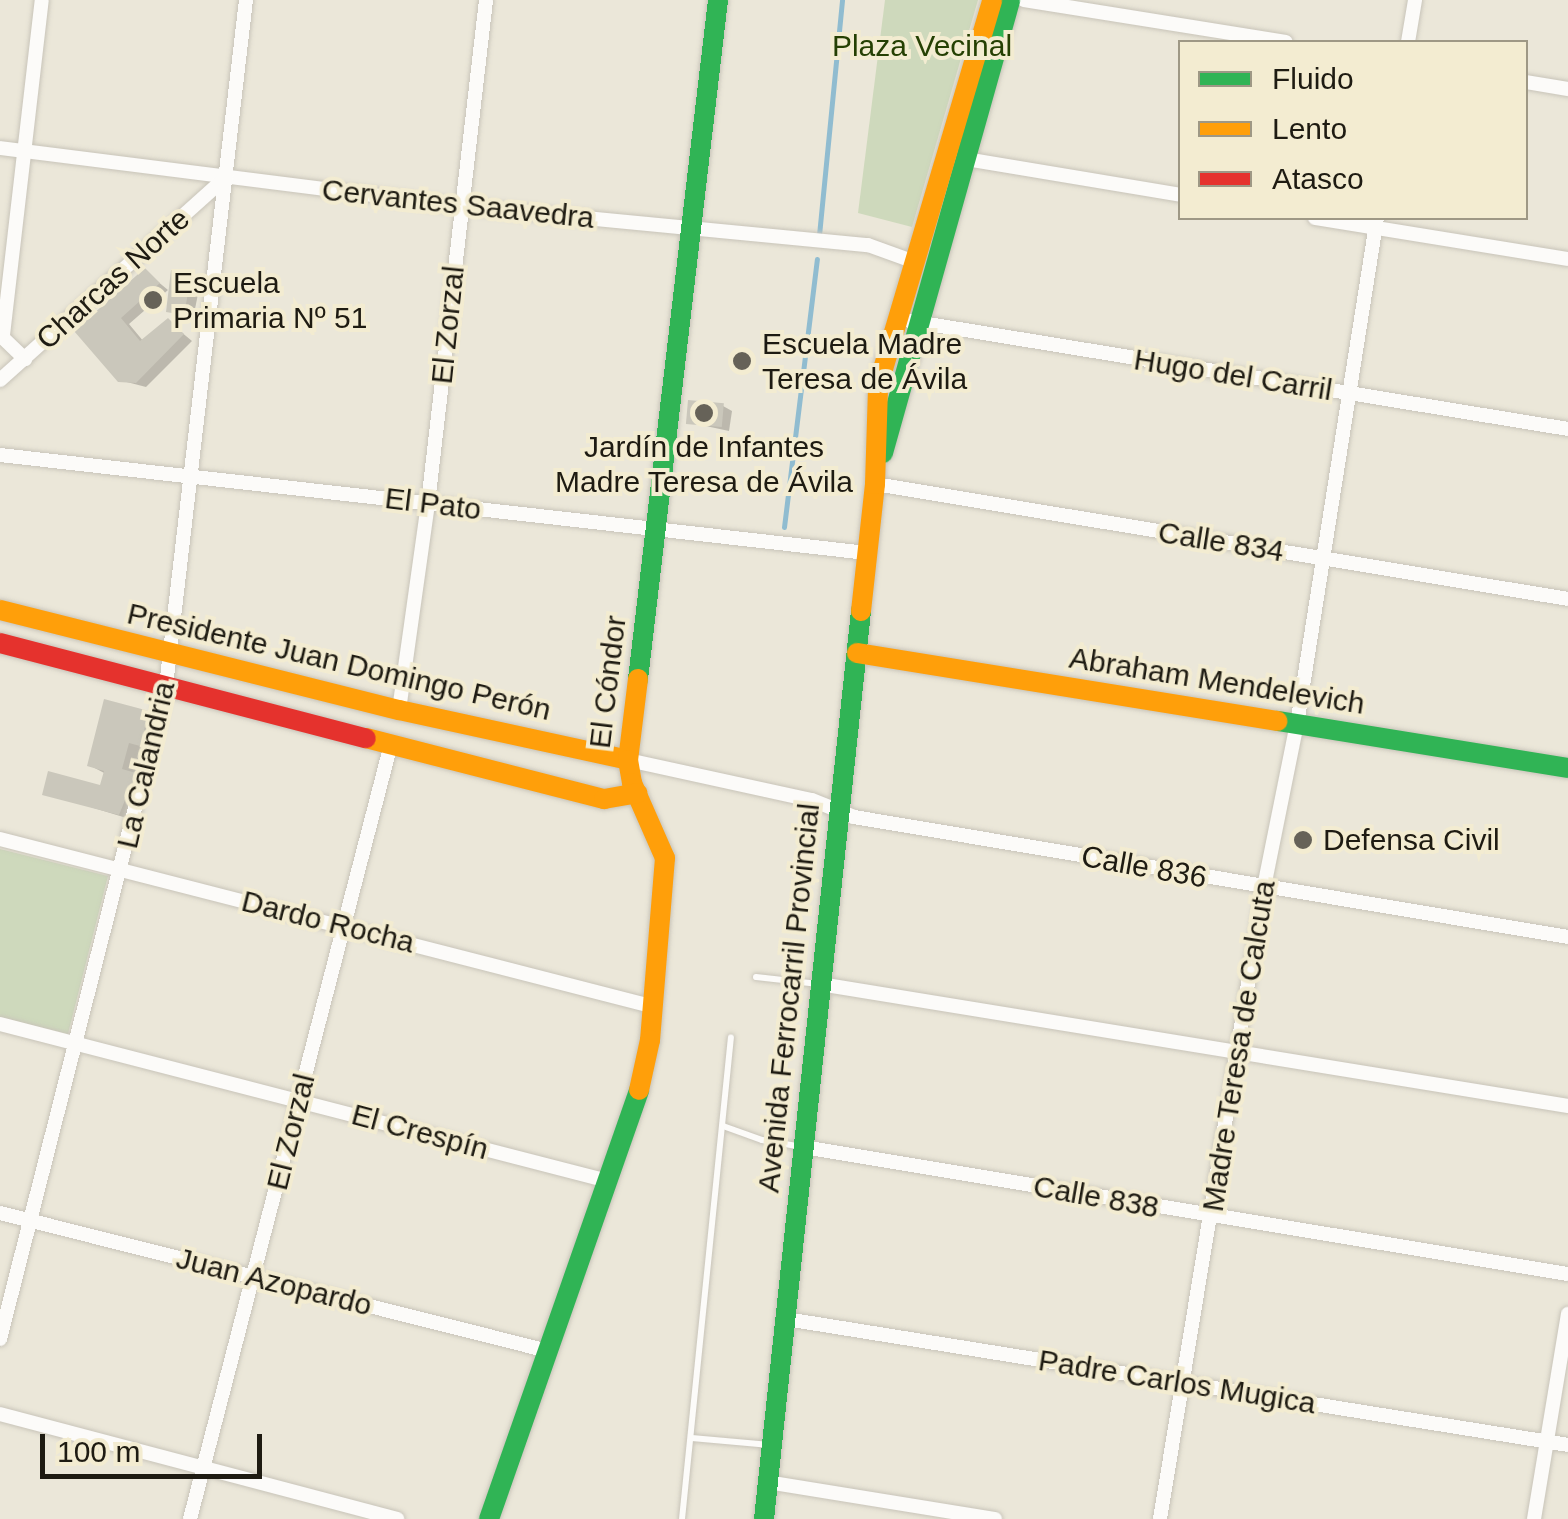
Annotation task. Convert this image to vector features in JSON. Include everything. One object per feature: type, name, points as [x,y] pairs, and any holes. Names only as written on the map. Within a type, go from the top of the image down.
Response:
[{"type":"main road","name":"El Cóndor","points":[[490,1519],[640,1089],[655,1007],[665,858],[636,794],[628,760],[718,0]]},
{"type":"main road","points":[[908,320],[956,157],[992,0]]},
{"type":"main road","points":[[908,320],[915,262],[1010,0]]},
{"type":"main road","name":"Avenida Ferrocarril Provincial","points":[[764,1519],[875,484],[908,320]]},
{"type":"main road","name":"Presidente Juan Domingo Perón","points":[[0,610],[400,710],[628,760]]},
{"type":"main road","name":"Presidente Juan Domingo Perón","points":[[0,644],[604,799],[636,794]]},
{"type":"main road","name":"Abraham Mendelevich","points":[[856,653],[1568,768]]},
{"type":"street","points":[[24,359],[1,335],[42,0]]},
{"type":"street","name":"La Calandria","points":[[0,1339],[166,686],[246,0]]},
{"type":"street","name":"El Zorzal","points":[[400,710],[486,0]]},
{"type":"street","points":[[1024,0],[1274,40]]},
{"type":"street","points":[[1408,40],[1415,0]]},
{"type":"street","points":[[1528,82],[1568,89]]},
{"type":"street","name":"Cervantes Saavedra","points":[[0,148],[461,206],[868,246],[915,262]]},
{"type":"street","points":[[956,157],[1178,196]]},
{"type":"street","name":"Charcas Norte","points":[[0,380],[226,177]]},
{"type":"street","points":[[1346,220],[1376,222],[1568,259]]},
{"type":"street","name":"Madre Teresa de Calcuta","points":[[1160,1519],[1264,887],[1352,394],[1376,222]]},
{"type":"street","name":"Hugo del Carril","points":[[908,320],[1568,429]]},
{"type":"street","name":"El Pato","points":[[0,454],[867,553]]},
{"type":"street","name":"Calle 834","points":[[875,484],[1568,599]]},
{"type":"street","name":"El Zorzal","points":[[190,1519],[391,744]]},
{"type":"street","name":"Presidente Juan Domingo Perón","points":[[628,760],[812,800],[840,811]]},
{"type":"street","name":"Calle 836","points":[[840,811],[1568,937]]},
{"type":"street","name":"Dardo Rocha","points":[[0,838],[655,1007]]},
{"type":"street","points":[[820,984],[1568,1106]]},
{"type":"street","name":"El Crespín","points":[[0,1024],[608,1181]]},
{"type":"street","name":"Calle 838","points":[[803,1147],[1568,1274]]},
{"type":"street","name":"Juan Azopardo","points":[[0,1213],[548,1351]]},
{"type":"street","points":[[1534,1519],[1568,1314]]},
{"type":"street","name":"Padre Carlos Mugica","points":[[786,1319],[1568,1445]]},
{"type":"street","points":[[0,1414],[397,1519]]},
{"type":"street","points":[[768,1482],[994,1519]]},
{"type":"lane","points":[[756,978],[820,984]]},
{"type":"lane","points":[[682,1519],[730,1037]]},
{"type":"lane","points":[[723,1126],[762,1140],[803,1147]]},
{"type":"lane","points":[[692,1438],[772,1446]]},
{"type":"green space","name":"Plaza Vecinal","points":[[885,0],[978,0],[912,227],[858,213]]},
{"type":"green space","points":[[0,849],[108,876],[68,1034],[0,1017]]},
{"type":"building","points":[[145,268],[160,283],[121,318],[140,341],[168,318],[184,334],[136,383],[118,382],[74,331]]},
{"type":"building","points":[[171,270],[192,271],[184,315],[166,312]]},
{"type":"building","name":"Jardín de Infantes Madre Teresa de Ávila","points":[[688,400],[724,403],[722,427],[686,424]]},
{"type":"building","points":[[104,699],[149,711],[140,746],[129,743],[122,769],[136,773],[119,815],[42,795],[48,771],[100,785],[104,771],[87,766]]},
{"type":"waterway","points":[[819,235],[842,0]]},
{"type":"waterway","points":[[784,527],[817,259]]},
{"type":"traffic: fast","points":[[638,679],[718,0]]},
{"type":"traffic: fast","points":[[883,453],[1010,0]]},
{"type":"traffic: fast","points":[[764,1519],[861,611]]},
{"type":"traffic: fast","points":[[1278,721],[1568,768]]},
{"type":"traffic: fast","points":[[489,1519],[639,1090]]},
{"type":"traffic: slow","points":[[861,611],[875,484],[878,386],[992,0]]},
{"type":"traffic: slow","points":[[0,610],[399,710],[628,760]]},
{"type":"traffic: slow","points":[[857,653],[1278,721]]},
{"type":"traffic: slow","points":[[638,679],[628,760],[632,783],[665,858],[650,1040],[639,1090]]},
{"type":"traffic: slow","points":[[366,738],[604,799],[637,793]]},
{"type":"traffic: jam","points":[[0,643],[366,738]]},
{"type":"place","name":"Escuela Primaria Nº 51","points":[[153,300]]},
{"type":"place","name":"Escuela Madre Teresa de Ávila","points":[[742,361]]},
{"type":"place","name":"Jardín de Infantes Madre Teresa de Ávila","points":[[704,413]]},
{"type":"place","name":"Defensa Civil","points":[[1303,840]]}]
